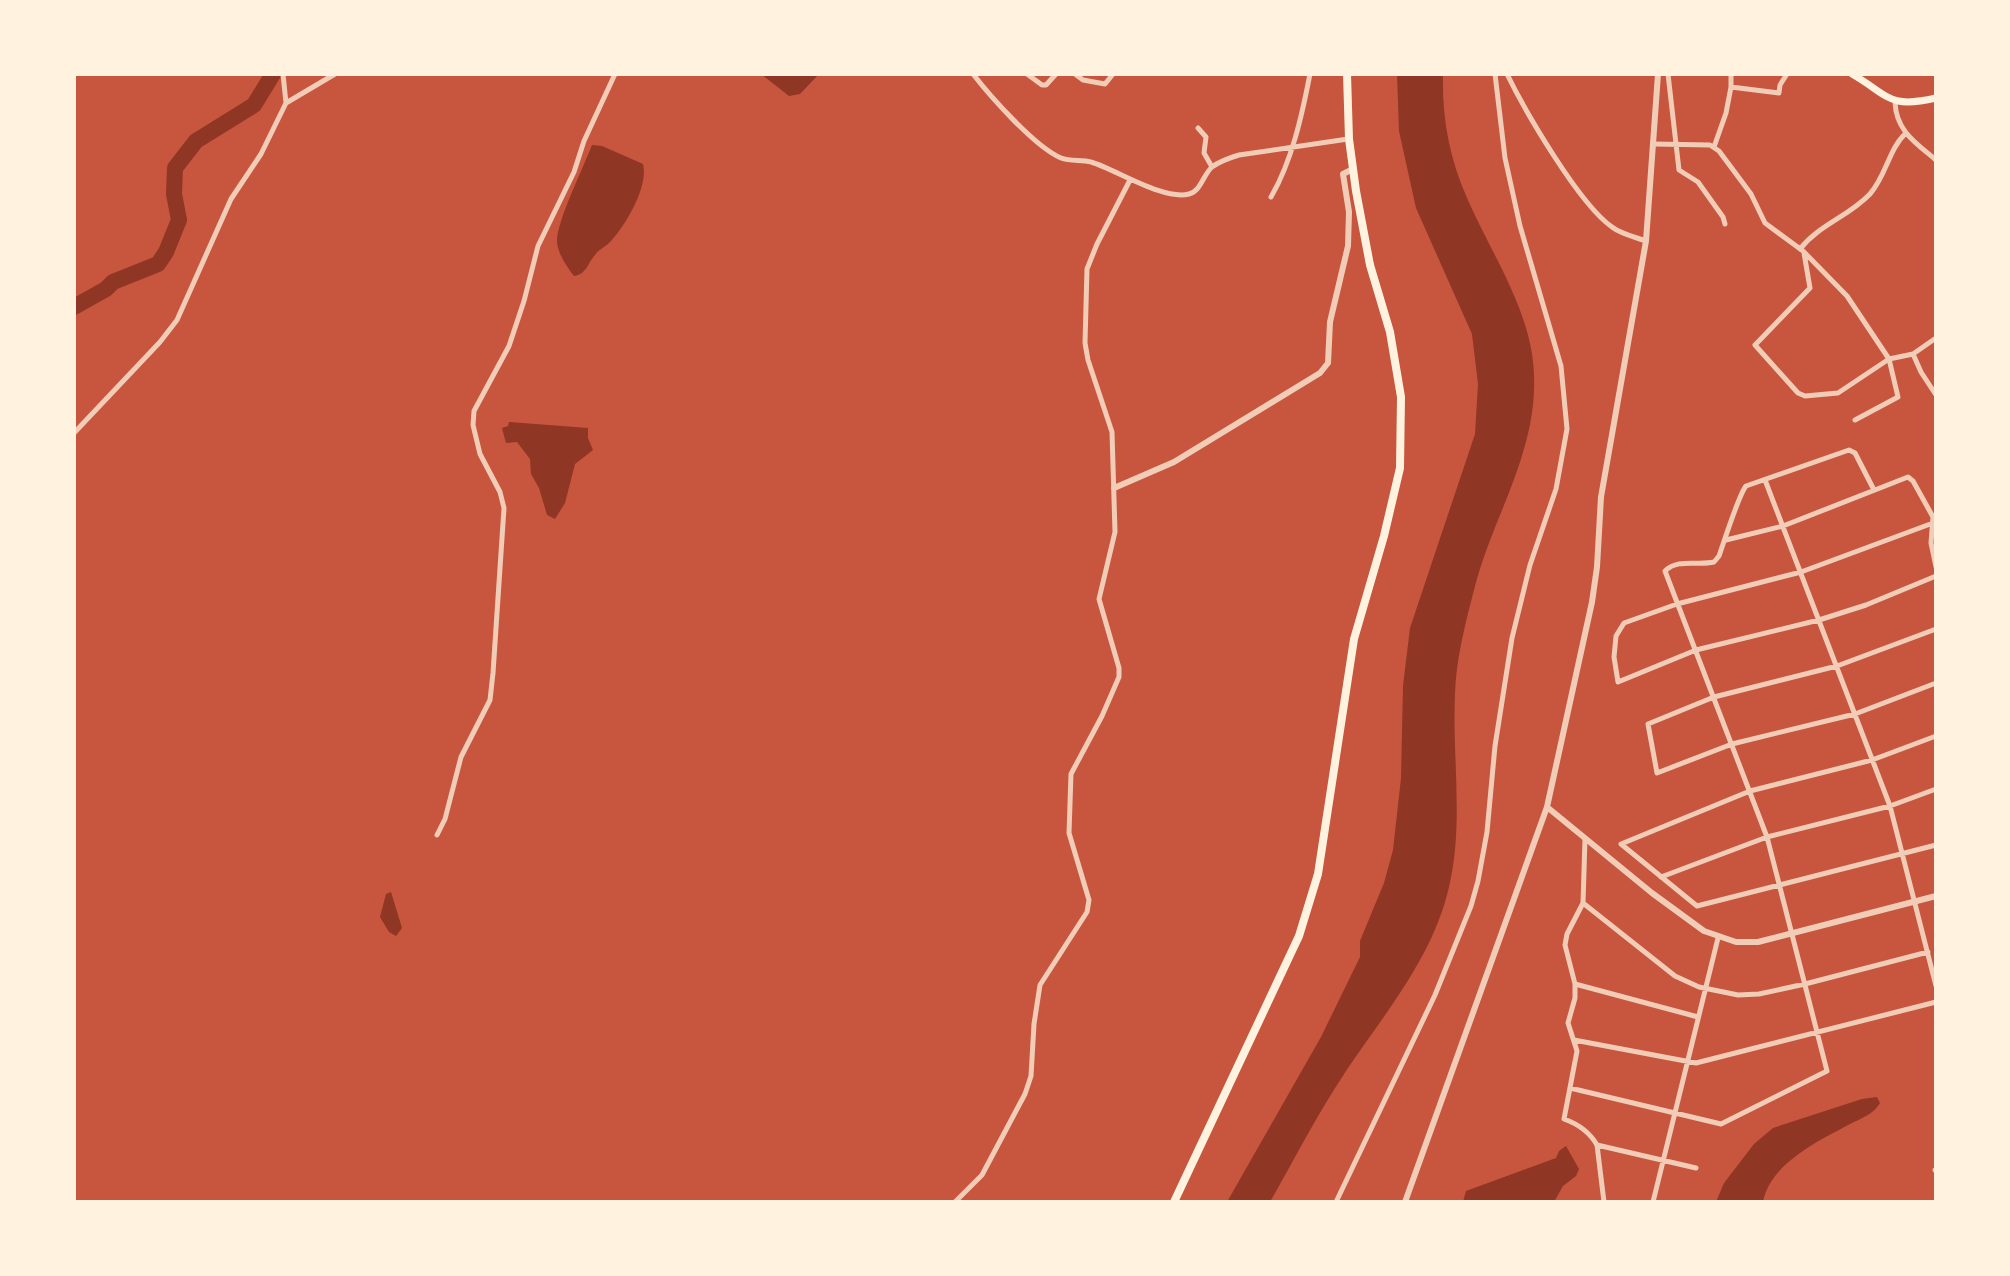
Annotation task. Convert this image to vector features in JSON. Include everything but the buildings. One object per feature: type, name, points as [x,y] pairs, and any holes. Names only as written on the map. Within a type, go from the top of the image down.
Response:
[{"type":"main road","points":[[1174,1202],[1299,936],[1318,874],[1354,639],[1400,468],[1401,397],[1390,332],[1370,265],[1353,169],[1347,74]]},
{"type":"main road","points":[[1852,74],[1895,102],[1936,98]]},
{"type":"street","points":[[74,433],[177,320],[225,212],[261,154],[286,103],[283,74]]},
{"type":"street","points":[[286,103],[335,74]]},
{"type":"street","points":[[437,835],[445,819],[461,757],[490,700],[493,673],[504,508],[500,492],[480,454],[473,425],[474,411],[509,346],[538,246],[574,172],[596,112],[615,74]]},
{"type":"street","points":[[973,74],[1033,137],[1060,158],[1090,161],[1146,187],[1191,194],[1212,167],[1239,155],[1349,139]]},
{"type":"street","points":[[1027,74],[1042,85],[1046,85],[1056,74]]},
{"type":"street","points":[[1075,74],[1083,80],[1105,84],[1113,74]]},
{"type":"street","points":[[1271,197],[1291,148],[1310,74]]},
{"type":"street","points":[[1336,1202],[1435,995],[1471,906],[1487,832],[1495,746],[1512,638],[1530,565],[1556,489],[1567,429],[1561,366],[1520,226],[1505,158],[1495,74]]},
{"type":"street","points":[[1507,74],[1520,101],[1599,216],[1613,229],[1646,241]]},
{"type":"street","points":[[1405,1202],[1547,807],[1592,602],[1601,497],[1646,241],[1658,74]]},
{"type":"street","points":[[1668,74],[1679,170],[1698,182],[1725,224]]},
{"type":"street","points":[[1714,147],[1726,113],[1731,74]]},
{"type":"street","points":[[1731,87],[1779,93],[1787,74]]},
{"type":"street","points":[[1895,102],[1896,116],[1905,134],[1936,160]]},
{"type":"street","points":[[1198,128],[1206,137],[1204,153],[1212,167]]},
{"type":"street","points":[[1905,134],[1898,141],[1887,170],[1873,190],[1856,208],[1814,233],[1802,250],[1810,288],[1755,345],[1798,393],[1805,396],[1838,393],[1889,359],[1913,354],[1936,338]]},
{"type":"street","points":[[1653,144],[1714,147],[1740,179],[1765,223],[1802,250],[1847,296],[1889,359],[1898,397],[1855,420]]},
{"type":"street","points":[[1114,488],[1174,462],[1320,373],[1328,363],[1330,322],[1348,246],[1349,212],[1343,174],[1353,169]]},
{"type":"street","points":[[955,1202],[982,1175],[1025,1094],[1031,1076],[1040,985],[1087,912],[1089,900],[1069,833],[1071,774],[1102,716],[1119,677],[1119,668],[1099,599],[1115,532],[1112,432],[1085,343],[1087,269],[1130,180]]},
{"type":"street","points":[[1913,354],[1936,395]]},
{"type":"street","points":[[1570,1088],[1721,1124],[1827,1071],[1767,837],[1665,571],[1682,563],[1714,562],[1725,540],[1741,491],[1746,486],[1849,450],[1855,453],[1874,490]]},
{"type":"street","points":[[1725,540],[1783,526],[1908,477],[1933,517],[1931,543],[1936,567]]},
{"type":"street","points":[[1765,480],[1890,806],[1936,986]]},
{"type":"street","points":[[1933,523],[1801,572],[1677,604],[1624,623],[1616,636],[1614,657],[1618,682],[1696,650],[1819,620],[1866,605],[1936,576]]},
{"type":"street","points":[[1936,629],[1837,666],[1714,697],[1648,724],[1657,773],[1732,744],[1855,714],[1936,683]]},
{"type":"street","points":[[1936,736],[1872,760],[1750,791],[1621,844],[1697,906],[1936,845]]},
{"type":"street","points":[[1660,878],[1767,837],[1890,806],[1936,789]]},
{"type":"street","points":[[1547,807],[1652,893],[1718,938],[1758,942],[1936,896]]},
{"type":"street","points":[[1585,839],[1583,903],[1567,934],[1565,945],[1575,984],[1575,998],[1568,1023],[1577,1051],[1564,1119],[1578,1124],[1597,1145],[1604,1202]]},
{"type":"street","points":[[1583,903],[1675,976],[1705,988],[1738,995],[1759,994],[1805,984],[1928,952]]},
{"type":"street","points":[[1653,1202],[1718,938]]},
{"type":"street","points":[[1575,984],[1699,1017]]},
{"type":"street","points":[[1574,1040],[1696,1063],[1936,1002]]},
{"type":"street","points":[[1597,1145],[1696,1168]]},
{"type":"shaded area","points":[[761,74],[819,74],[800,94],[789,96]]},
{"type":"shaded area","points":[[1397,74],[1443,74],[1445,122],[1456,168],[1528,333],[1534,386],[1532,416],[1516,473],[1475,586],[1459,653],[1454,718],[1456,839],[1442,913],[1420,961],[1316,1119],[1270,1202],[1227,1202],[1321,1037],[1360,957],[1360,941],[1384,883],[1393,850],[1401,778],[1403,686],[1410,628],[1475,434],[1478,384],[1472,334],[1416,208],[1399,131]]},
{"type":"shaded area","points":[[592,145],[602,146],[643,164],[644,173],[639,194],[622,227],[596,253],[584,271],[574,276],[559,251],[558,233]]},
{"type":"shaded area","points":[[509,422],[588,428],[593,450],[575,464],[565,503],[555,519],[547,515],[531,474],[530,459],[517,442],[506,443],[502,428]]},
{"type":"shaded area","points":[[391,892],[402,928],[396,936],[389,932],[380,917],[386,894]]},
{"type":"shaded area","points":[[1877,1097],[1880,1103],[1871,1113],[1810,1146],[1785,1165],[1767,1188],[1763,1202],[1716,1202],[1724,1183],[1754,1144],[1773,1128]]},
{"type":"shaded area","points":[[1566,1146],[1579,1169],[1576,1176],[1563,1186],[1554,1202],[1463,1202],[1466,1191],[1556,1158]]},
{"type":"waterway","points":[[74,307],[113,282],[158,264],[179,220],[174,194],[175,168],[196,141],[254,105],[273,74]]}]
